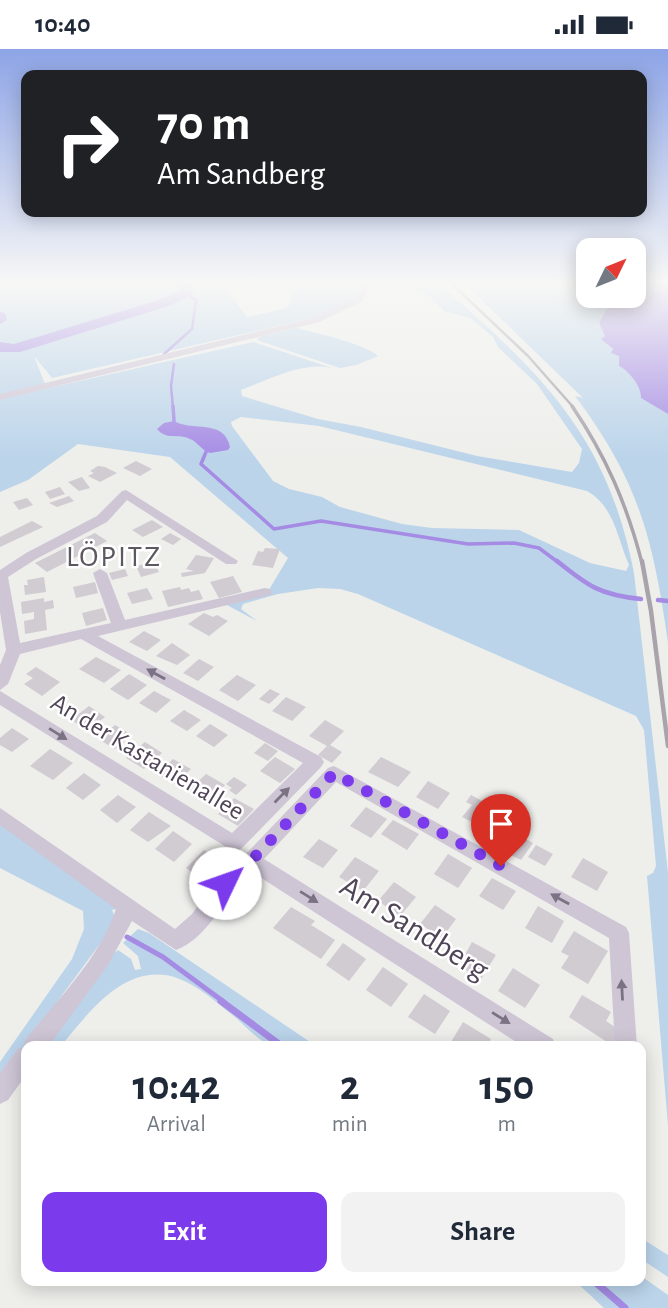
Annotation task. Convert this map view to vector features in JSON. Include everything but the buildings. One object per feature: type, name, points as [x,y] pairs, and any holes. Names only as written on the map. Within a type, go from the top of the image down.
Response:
[{"type":"street","points":[[0,397],[228,342]]},
{"type":"street","points":[[114,485],[231,561]]},
{"type":"street","points":[[0,684],[14,650],[1,576],[31,556],[102,519],[126,494]]},
{"type":"street","points":[[100,573],[120,626]]},
{"type":"street","points":[[14,650],[265,592]]},
{"type":"street","points":[[85,635],[619,933],[626,1041]]},
{"type":"street","name":"An der Kastanienallee","points":[[0,697],[234,844],[315,762]]},
{"type":"street","points":[[0,815],[176,941],[199,920],[238,865],[254,857],[334,773]]},
{"type":"street","name":"Am Sandberg","points":[[237,841],[254,857],[536,1041]]},
{"type":"street","points":[[38,1041],[112,941],[125,916],[126,907]]},
{"type":"street","points":[[0,1092],[21,1064]]},
{"type":"shaded area","points":[[0,342],[209,342],[52,378],[34,356],[45,384],[0,395]]},
{"type":"shaded area","points":[[253,342],[332,368],[298,369],[241,390],[242,396],[318,419],[477,456],[572,472],[579,463],[582,449],[537,384],[495,342],[503,342],[538,377],[587,444],[606,482],[622,524],[634,573],[668,873],[668,1125],[647,876],[653,873],[656,866],[644,730],[636,716],[358,594],[340,589],[318,588],[278,594],[243,604],[241,609],[257,621],[225,604],[267,593],[288,558],[170,457],[78,444],[28,480],[0,492],[0,399]],"holes":[[[241,417],[319,426],[587,491],[604,506],[614,524],[629,565],[626,571],[590,563],[519,530],[432,528],[402,524],[340,507],[322,497],[289,489],[273,481],[231,422]]]},
{"type":"shaded area","points":[[262,342],[346,342],[378,356],[340,368]]},
{"type":"shaded area","points":[[525,342],[605,342],[619,356],[619,366],[634,380],[642,398],[668,414],[668,642],[656,572],[640,512],[614,456],[575,396],[583,398]]},
{"type":"shaded area","points":[[604,342],[668,342],[668,414],[641,398],[634,380],[619,366],[619,356],[611,353],[613,349]]},
{"type":"shaded area","points":[[174,421],[221,432],[230,447],[228,450],[210,453],[190,439],[165,435],[157,429],[164,423]]},
{"type":"shaded area","points":[[0,817],[126,907],[112,910],[115,917],[105,937],[28,1041],[21,1041],[21,1051],[0,1079],[0,1062],[72,959],[84,929],[83,911],[0,868]]},
{"type":"shaded area","points":[[138,929],[149,933],[309,1041],[263,1041],[200,990],[177,978],[159,975],[141,977],[125,983],[97,1005],[65,1041],[49,1041],[118,950],[131,959],[135,970],[141,969],[138,956],[123,943]]},
{"type":"shaded area","points":[[646,1241],[668,1255],[668,1277],[646,1262]]},
{"type":"shaded area","points":[[646,1280],[668,1295],[668,1308],[604,1308],[580,1286],[646,1286]]},
{"type":"waterway","points":[[0,347],[15,349],[38,342]]},
{"type":"waterway","points":[[164,354],[178,342]]},
{"type":"waterway","points":[[173,408],[171,386],[174,364]]},
{"type":"waterway","points":[[173,406],[174,421]]},
{"type":"waterway","points":[[206,452],[201,464],[274,529],[321,521],[468,544],[514,543],[539,548],[559,563]]},
{"type":"waterway","points":[[557,561],[595,588],[615,595],[641,599]]},
{"type":"waterway","points":[[658,600],[668,601]]},
{"type":"waterway","points":[[127,937],[163,957],[224,1002]]},
{"type":"waterway","points":[[221,1001],[275,1041]]},
{"type":"waterway","points":[[600,1286],[625,1308]]},
{"type":"railway","points":[[513,342],[574,408]]},
{"type":"railway","points":[[572,406],[595,443],[614,482],[630,521],[642,563]]},
{"type":"railway","points":[[642,561],[668,746]]},
{"type":"district","name":"LÖPITZ","points":[[114,556]]},
{"type":"route","points":[[225,883],[238,865],[251,861],[334,773],[501,866]]}]
